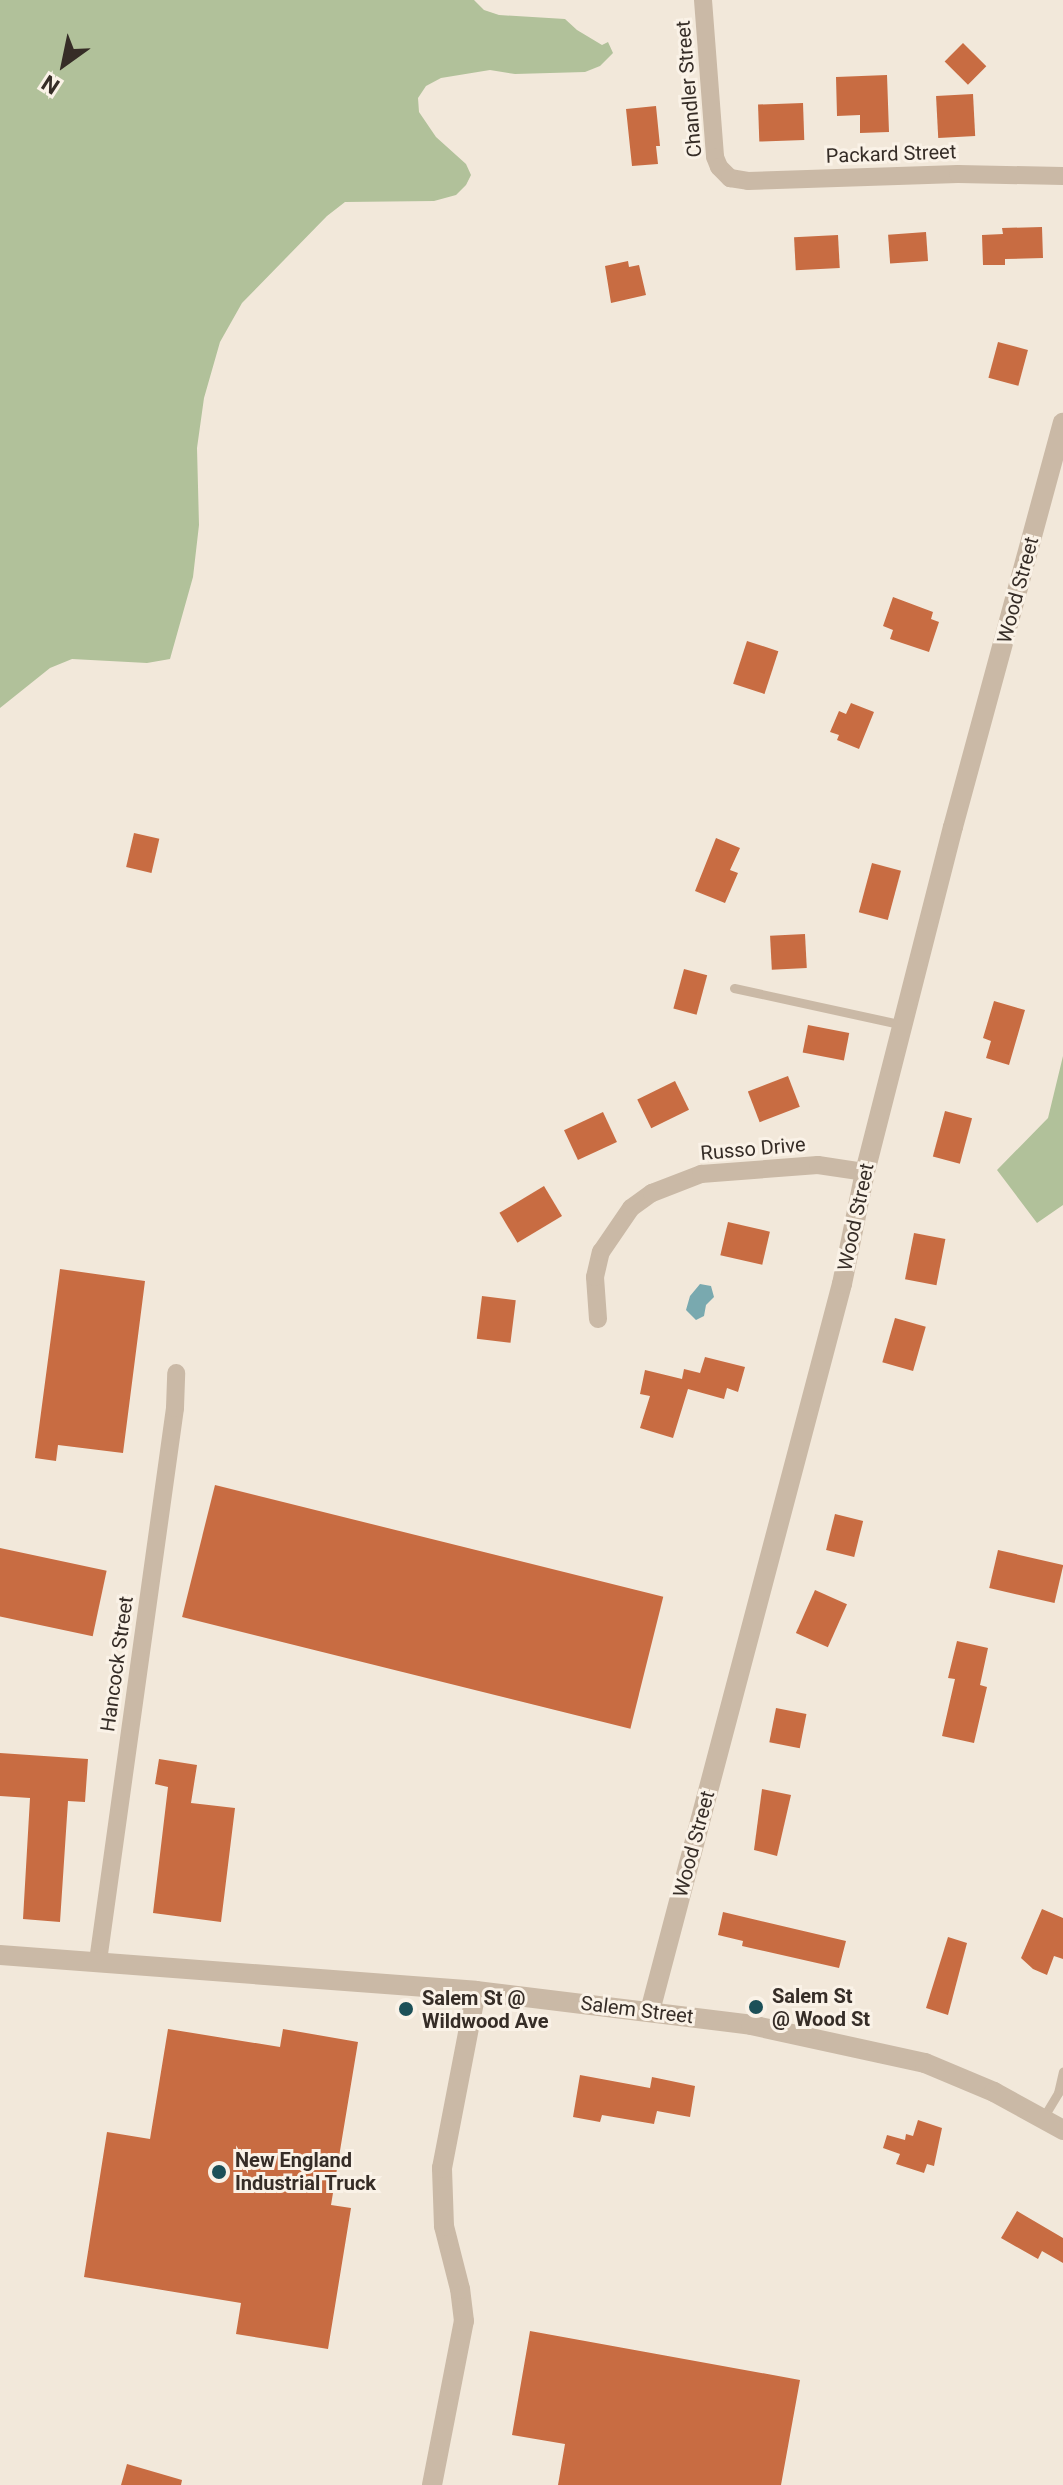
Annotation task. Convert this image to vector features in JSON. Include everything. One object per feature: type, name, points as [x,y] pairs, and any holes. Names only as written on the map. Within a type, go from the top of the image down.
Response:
[{"type":"street","name":"Chandler Street","points":[[703,0],[715,157],[723,172]]},
{"type":"street","name":"Packard Street","points":[[723,172],[748,181],[958,174],[1063,176]]},
{"type":"street","name":"Wood Street","points":[[650,2011],[842,1284],[865,1172],[953,827],[1063,423]]},
{"type":"street","name":"Russo Drive","points":[[598,1319],[595,1277],[601,1252],[631,1208],[652,1193],[701,1174],[818,1165],[865,1172]]},
{"type":"street","name":"Hancock Street","points":[[98,1961],[175,1408],[176,1373]]},
{"type":"street","name":"Salem Street","points":[[0,1955],[476,1991],[751,2025],[885,2052],[951,2072],[1063,2130]]},
{"type":"street","points":[[432,2485],[464,2321],[442,2210],[442,2168],[476,1991]]},
{"type":"lane","points":[[734,988],[904,1025]]},
{"type":"lane","points":[[1043,2118],[1058,2093],[1063,2072]]},
{"type":"green space","points":[[0,0],[474,0],[484,10],[499,15],[565,19],[602,45],[608,42],[613,53],[600,66],[585,72],[515,74],[490,70],[441,78],[426,86],[418,98],[419,112],[436,137],[466,164],[471,175],[466,185],[456,195],[434,201],[345,202],[327,216],[242,303],[220,342],[204,398],[197,448],[199,525],[193,577],[170,659],[147,663],[72,659],[50,668],[0,708]]},
{"type":"green space","points":[[1063,1056],[1063,1205],[1037,1223],[997,1170],[1048,1118]]},
{"type":"water","points":[[700,1284],[711,1286],[714,1297],[706,1305],[704,1316],[696,1320],[686,1310],[690,1296]]},
{"type":"building","points":[[963,43],[986,66],[968,85],[945,61]]},
{"type":"building","points":[[887,75],[889,132],[860,133],[860,115],[837,116],[836,77]]},
{"type":"building","points":[[973,94],[975,136],[938,138],[936,96]]},
{"type":"building","points":[[803,103],[804,140],[759,142],[758,105]]},
{"type":"building","points":[[656,106],[660,146],[656,146],[658,164],[632,166],[626,109]]},
{"type":"building","points":[[1042,227],[1043,258],[1005,259],[1005,265],[983,265],[982,235],[1003,234],[1002,228]]},
{"type":"building","points":[[926,232],[928,261],[890,264],[888,235]]},
{"type":"building","points":[[838,235],[840,268],[796,270],[794,237]]},
{"type":"building","points":[[628,261],[629,267],[639,265],[646,295],[611,303],[605,266]]},
{"type":"building","points":[[998,342],[1028,350],[1018,386],[988,378]]},
{"type":"building","points":[[893,597],[933,612],[931,619],[939,622],[929,652],[890,639],[893,630],[883,626]]},
{"type":"building","points":[[747,641],[778,651],[764,694],[733,684]]},
{"type":"building","points":[[851,703],[874,712],[859,749],[837,740],[839,735],[830,732],[839,711],[846,714]]},
{"type":"building","points":[[134,833],[159,839],[151,873],[126,867]]},
{"type":"building","points":[[716,838],[740,848],[730,870],[738,873],[725,903],[695,891]]},
{"type":"building","points":[[872,863],[901,871],[888,920],[859,912]]},
{"type":"building","points":[[805,934],[807,968],[772,970],[770,936]]},
{"type":"building","points":[[684,969],[707,975],[697,1015],[673,1009]]},
{"type":"building","points":[[994,1001],[1025,1010],[1009,1065],[986,1058],[991,1041],[983,1038]]},
{"type":"building","points":[[808,1025],[849,1033],[844,1060],[803,1052]]},
{"type":"building","points":[[788,1076],[800,1107],[760,1122],[748,1091]]},
{"type":"building","points":[[675,1081],[689,1110],[651,1128],[637,1099]]},
{"type":"building","points":[[945,1111],[972,1118],[960,1164],[933,1156]]},
{"type":"building","points":[[603,1112],[617,1142],[578,1160],[564,1130]]},
{"type":"building","points":[[544,1186],[562,1216],[517,1243],[499,1213]]},
{"type":"building","points":[[728,1222],[770,1232],[762,1265],[720,1255]]},
{"type":"building","points":[[914,1233],[945,1239],[936,1285],[905,1279]]},
{"type":"building","points":[[60,1269],[145,1281],[123,1453],[58,1445],[56,1461],[35,1458]]},
{"type":"building","points":[[482,1296],[516,1300],[511,1343],[477,1339]]},
{"type":"building","points":[[895,1318],[926,1327],[913,1371],[882,1362]]},
{"type":"building","points":[[705,1357],[745,1367],[738,1392],[727,1388],[724,1399],[688,1389],[673,1438],[640,1428],[650,1396],[640,1394],[645,1370],[682,1379],[684,1369],[700,1373]]},
{"type":"building","points":[[215,1485],[663,1597],[630,1729],[182,1617]]},
{"type":"building","points":[[835,1514],[863,1521],[854,1557],[826,1550]]},
{"type":"building","points":[[0,1548],[107,1571],[93,1636],[0,1616]]},
{"type":"building","points":[[998,1550],[1063,1565],[1055,1603],[989,1588]]},
{"type":"building","points":[[815,1590],[847,1604],[828,1647],[796,1633]]},
{"type":"building","points":[[957,1641],[988,1648],[980,1685],[987,1687],[974,1743],[942,1736],[955,1679],[948,1678]]},
{"type":"building","points":[[776,1708],[806,1714],[800,1748],[769,1742]]},
{"type":"building","points":[[0,1753],[88,1759],[85,1802],[68,1801],[60,1922],[23,1919],[30,1798],[0,1796]]},
{"type":"building","points":[[159,1759],[197,1765],[191,1803],[235,1808],[221,1922],[153,1913],[168,1787],[155,1784]]},
{"type":"building","points":[[762,1789],[791,1795],[777,1856],[754,1850]]},
{"type":"building","points":[[1042,1909],[1063,1918],[1063,1959],[1054,1956],[1047,1975],[1033,1969],[1021,1958]]},
{"type":"building","points":[[723,1912],[846,1941],[839,1968],[742,1946],[743,1941],[718,1935]]},
{"type":"building","points":[[948,1937],[967,1943],[948,2015],[926,2008]]},
{"type":"building","name":"New England Industrial Truck","points":[[168,2029],[280,2047],[283,2029],[358,2042],[331,2205],[351,2208],[328,2349],[236,2334],[241,2303],[84,2277],[107,2132],[150,2139]]},
{"type":"building","points":[[580,2075],[650,2088],[652,2077],[695,2086],[690,2117],[657,2111],[654,2124],[602,2115],[600,2122],[573,2117]]},
{"type":"building","points":[[918,2120],[942,2128],[934,2166],[927,2164],[924,2173],[896,2164],[900,2154],[883,2148],[887,2135],[905,2140],[906,2134],[913,2136]]},
{"type":"building","points":[[1017,2211],[1063,2238],[1063,2263],[1042,2251],[1038,2259],[1001,2238]]},
{"type":"building","points":[[530,2331],[800,2380],[781,2485],[558,2485],[565,2444],[512,2435]]},
{"type":"building","points":[[127,2464],[182,2480],[181,2485],[121,2485]]},
{"type":"place","name":"Salem St @ Wood St","points":[[756,2007]]},
{"type":"place","name":"Salem St @ Wildwood Ave","points":[[406,2009]]},
{"type":"place","name":"New England Industrial Truck","points":[[219,2172]]}]
